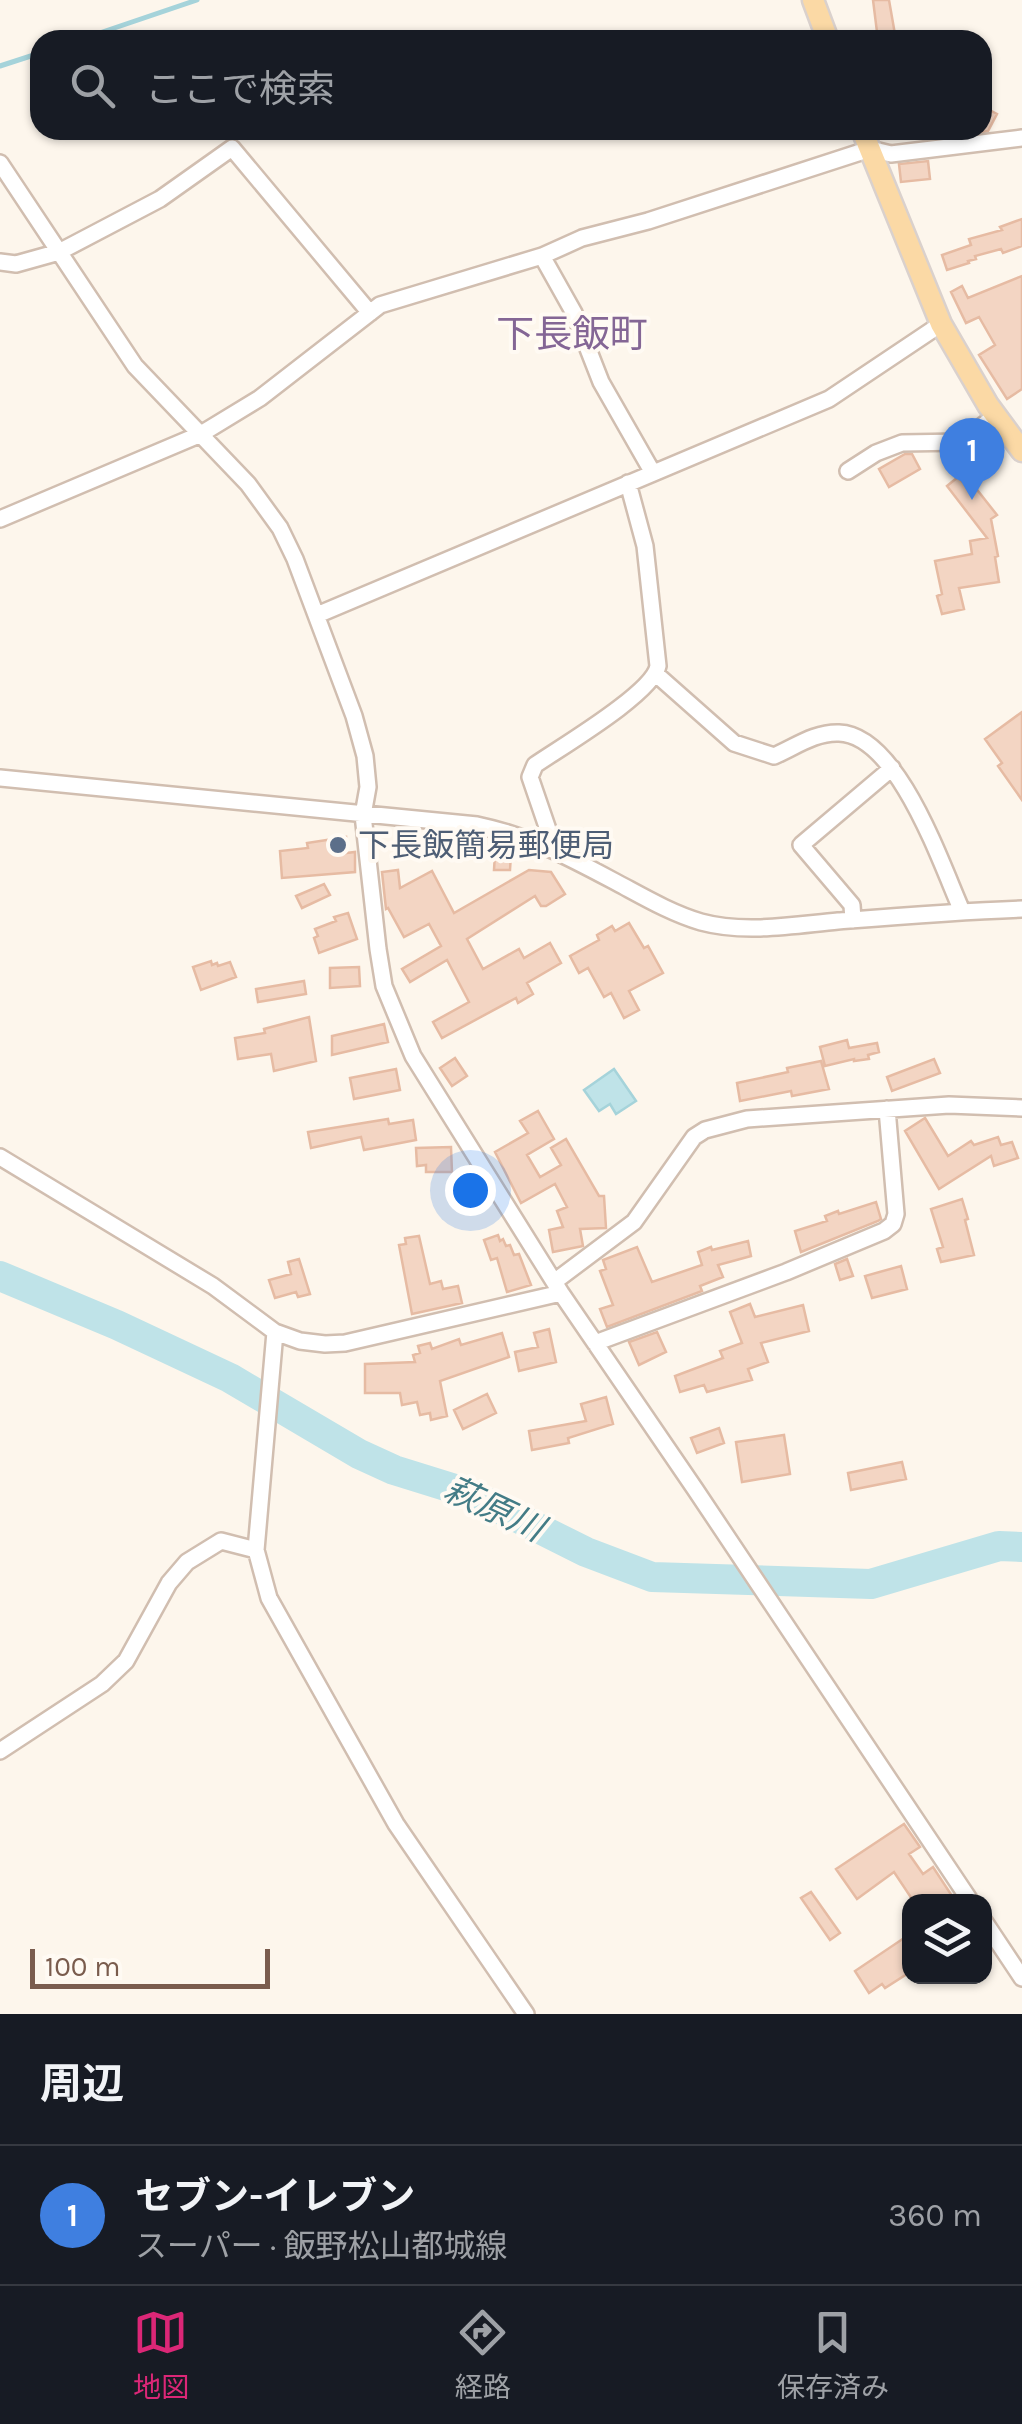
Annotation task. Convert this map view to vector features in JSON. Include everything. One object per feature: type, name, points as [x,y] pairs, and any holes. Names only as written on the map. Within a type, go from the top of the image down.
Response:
[{"type":"main road","points":[[812,0],[824,30]]},
{"type":"main road","points":[[866,140],[941,324],[1022,451]]},
{"type":"street","points":[[868,140],[891,154],[1022,138]]},
{"type":"street","points":[[0,519],[202,434],[260,398],[380,305],[648,220],[863,140]]},
{"type":"street","points":[[0,262],[16,264],[59,252],[160,198],[232,148],[370,313]]},
{"type":"street","points":[[0,162],[135,366],[248,484],[273,517],[295,559],[354,716],[365,756],[368,786],[364,814],[378,949],[384,986],[413,1056],[557,1288],[967,1894]]},
{"type":"street","points":[[542,256],[574,313],[601,382],[653,472]]},
{"type":"street","points":[[317,615],[829,399],[941,324]]},
{"type":"street","points":[[848,471],[876,453],[902,443],[962,442],[996,415]]},
{"type":"street","points":[[555,850],[530,776],[535,765],[626,702],[656,674],[658,666],[645,546],[628,483]]},
{"type":"street","points":[[656,674],[734,743],[748,749],[774,756],[810,738],[842,733],[860,737],[892,768],[914,800],[962,911]]},
{"type":"street","points":[[854,920],[852,905],[801,846],[892,768]]},
{"type":"street","points":[[0,778],[477,825],[512,832],[672,911],[730,927],[764,928],[1022,909]]},
{"type":"street","points":[[0,1157],[213,1286],[274,1340],[325,1344],[345,1343],[557,1288],[634,1222],[694,1137],[705,1130],[747,1118],[949,1105],[1022,1108]]},
{"type":"street","points":[[595,1343],[786,1272],[893,1224],[896,1214],[887,1109]]},
{"type":"street","points":[[274,1340],[257,1545],[269,1598],[396,1824],[526,2014]]},
{"type":"street","points":[[0,1752],[102,1684],[126,1662],[169,1583],[187,1562],[222,1541],[257,1545]]},
{"type":"street","points":[[992,1934],[1022,1978]]},
{"type":"water","points":[[614,1069],[636,1101],[616,1114],[610,1104],[599,1111],[584,1090]]},
{"type":"building","points":[[873,0],[889,0],[894,30],[877,30]]},
{"type":"building","points":[[928,161],[930,179],[901,182],[899,164]]},
{"type":"building","points":[[1022,219],[1022,246],[975,256],[969,263],[947,270],[942,255],[971,245],[969,239],[1002,230],[1000,227]]},
{"type":"building","points":[[1022,276],[1022,389],[1007,399],[979,355],[995,345],[979,317],[966,323],[951,292],[962,286],[968,298]]},
{"type":"building","points":[[912,454],[920,469],[889,487],[879,469]]},
{"type":"building","points":[[958,477],[962,481],[967,477],[997,515],[991,519],[999,582],[959,588],[964,609],[942,614],[935,561],[972,554],[970,541],[987,538],[947,486]]},
{"type":"building","points":[[1022,712],[1022,800],[985,739]]},
{"type":"building","points":[[346,837],[346,853],[355,852],[355,872],[282,878],[280,851]]},
{"type":"building","points":[[495,853],[511,854],[510,870],[494,870]]},
{"type":"building","points":[[398,870],[400,888],[432,871],[454,913],[529,870],[551,872],[565,894],[546,906],[541,906],[535,896],[467,939],[483,969],[519,949],[524,958],[550,943],[561,963],[527,983],[533,994],[518,1003],[516,998],[442,1038],[433,1022],[469,1002],[447,960],[410,982],[402,969],[441,946],[429,924],[404,937],[386,909],[382,872]]},
{"type":"building","points":[[324,884],[330,895],[302,908],[296,896]]},
{"type":"building","points":[[348,913],[357,939],[319,953],[315,929]]},
{"type":"building","points":[[629,923],[663,973],[629,991],[639,1010],[624,1018],[611,993],[604,997],[588,968],[579,973],[570,956],[599,940],[597,935],[612,926],[615,931]]},
{"type":"building","points":[[211,961],[218,966],[230,962],[236,977],[201,990],[193,967]]},
{"type":"building","points":[[359,967],[360,986],[330,988],[330,968]]},
{"type":"building","points":[[304,981],[306,994],[258,1002],[256,989]]},
{"type":"building","points":[[309,1017],[316,1061],[274,1071],[271,1054],[238,1059],[235,1038],[265,1033],[264,1029]]},
{"type":"building","points":[[384,1024],[388,1042],[332,1055],[332,1036]]},
{"type":"building","points":[[847,1040],[849,1048],[877,1043],[879,1052],[868,1055],[869,1059],[825,1066],[820,1047]]},
{"type":"building","points":[[455,1058],[467,1076],[452,1086],[440,1068]]},
{"type":"building","points":[[934,1059],[940,1073],[892,1091],[887,1077]]},
{"type":"building","points":[[821,1061],[829,1089],[792,1096],[791,1091],[740,1101],[737,1083]]},
{"type":"building","points":[[396,1069],[400,1090],[354,1099],[350,1078]]},
{"type":"building","points":[[538,1111],[554,1139],[527,1155],[540,1177],[561,1165],[551,1148],[566,1139],[599,1196],[604,1196],[606,1228],[580,1229],[583,1246],[553,1252],[549,1230],[563,1227],[557,1211],[567,1207],[555,1184],[521,1203],[495,1152],[528,1133],[520,1121]]},
{"type":"building","points":[[925,1118],[948,1156],[971,1141],[974,1145],[998,1137],[1001,1145],[1012,1142],[1018,1158],[994,1166],[991,1156],[939,1189],[905,1131]]},
{"type":"building","points":[[388,1119],[389,1124],[413,1120],[416,1140],[364,1150],[361,1137],[311,1148],[308,1132]]},
{"type":"building","points":[[451,1147],[452,1172],[426,1172],[426,1165],[417,1166],[416,1148]]},
{"type":"building","points":[[962,1199],[974,1255],[941,1262],[937,1249],[943,1247],[931,1209]]},
{"type":"building","points":[[876,1202],[881,1219],[801,1252],[795,1231],[827,1221],[825,1216],[838,1211],[839,1214]]},
{"type":"building","points":[[498,1235],[506,1246],[510,1245],[514,1255],[519,1254],[531,1285],[507,1292],[497,1258],[491,1260],[484,1240]]},
{"type":"building","points":[[419,1236],[430,1284],[441,1281],[443,1289],[458,1286],[462,1303],[412,1314],[399,1245],[406,1244],[405,1238]]},
{"type":"building","points":[[748,1241],[751,1256],[718,1265],[723,1277],[700,1286],[702,1291],[607,1327],[600,1309],[613,1305],[600,1271],[606,1269],[603,1260],[637,1247],[652,1282],[702,1265],[698,1252]]},
{"type":"building","points":[[299,1259],[310,1294],[298,1297],[296,1292],[275,1298],[269,1280],[291,1274],[288,1262]]},
{"type":"building","points":[[847,1259],[853,1276],[840,1280],[835,1264]]},
{"type":"building","points":[[901,1266],[907,1289],[872,1298],[865,1276]]},
{"type":"building","points":[[750,1304],[755,1317],[803,1305],[809,1331],[761,1343],[768,1362],[748,1369],[752,1380],[707,1392],[704,1385],[680,1392],[675,1376],[723,1358],[720,1351],[742,1343],[730,1312]]},
{"type":"building","points":[[549,1329],[556,1362],[519,1371],[515,1352],[538,1347],[534,1333]]},
{"type":"building","points":[[657,1332],[666,1352],[639,1365],[629,1342]]},
{"type":"building","points":[[502,1333],[509,1357],[440,1381],[447,1416],[431,1420],[430,1413],[420,1415],[417,1402],[402,1405],[400,1393],[365,1393],[365,1364],[415,1362],[413,1355],[420,1353],[418,1346],[430,1343],[432,1349],[459,1339],[461,1345]]},
{"type":"building","points":[[487,1394],[496,1413],[463,1429],[454,1410]]},
{"type":"building","points":[[606,1397],[613,1424],[568,1438],[569,1443],[532,1450],[529,1431],[586,1421],[581,1404]]},
{"type":"building","points":[[719,1428],[724,1443],[697,1453],[691,1438]]},
{"type":"building","points":[[784,1435],[790,1474],[742,1482],[736,1442]]},
{"type":"building","points":[[902,1462],[906,1479],[851,1490],[848,1473]]},
{"type":"building","points":[[904,1824],[920,1847],[909,1854],[923,1874],[933,1867],[951,1894],[909,1894],[894,1872],[857,1899],[836,1869]]},
{"type":"building","points":[[811,1892],[840,1933],[830,1940],[801,1898]]},
{"type":"building","points":[[902,1939],[902,1977],[869,1993],[855,1971]]},
{"type":"waterway","points":[[108,30],[197,0]]},
{"type":"waterway","points":[[0,66],[30,56]]},
{"type":"waterway","name":"萩原川","points":[[0,1276],[230,1378],[359,1454],[394,1470],[468,1493],[586,1552],[652,1577],[871,1584],[999,1546],[1022,1547]]},
{"type":"place","name":"セブン-イレブン","points":[[972,500]]},
{"type":"place","name":"下長飯簡易郵便局","points":[[338,845]]},
{"type":"district","name":"下長飯町","points":[[572,334]]}]
